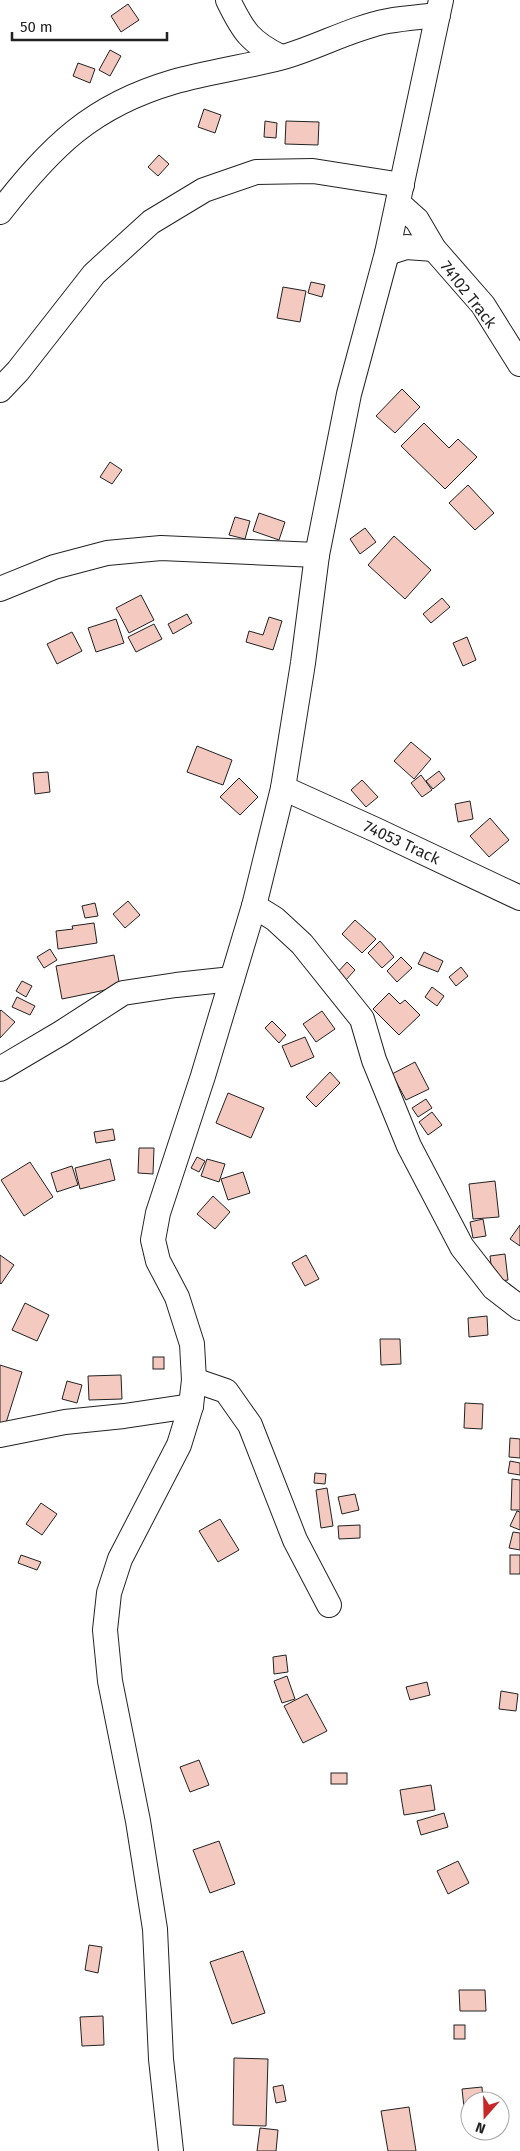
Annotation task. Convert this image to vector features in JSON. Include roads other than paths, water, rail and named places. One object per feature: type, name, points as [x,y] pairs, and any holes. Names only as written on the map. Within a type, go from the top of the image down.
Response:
[{"type":"street","points":[[228,0],[250,38],[265,49],[281,57]]},
{"type":"street","points":[[0,212],[50,153],[75,130],[97,114],[172,82],[281,57],[388,21],[439,8],[400,194],[349,394],[316,555],[303,663],[283,788],[254,906],[158,1213],[153,1240],[158,1261],[177,1297],[192,1344],[194,1380],[191,1406],[179,1445],[120,1559],[109,1593],[105,1630],[110,1681],[138,1821],[155,1929],[160,2059],[171,2151]]},
{"type":"street","points":[[0,390],[18,371],[94,274],[151,222],[204,190],[256,172],[313,171],[400,194]]},
{"type":"street","name":"74102 Track","points":[[400,194],[434,249],[483,305],[520,364]]},
{"type":"street","name":"74102 Track","points":[[386,254],[406,247],[434,249]]},
{"type":"street","points":[[0,589],[54,568],[116,552],[161,548],[316,555]]},
{"type":"street","name":"74053 Track","points":[[283,788],[520,898]]},
{"type":"street","points":[[254,906],[275,919],[302,944],[362,1019],[374,1060],[409,1146],[462,1247],[494,1288],[520,1308]]},
{"type":"street","points":[[0,1069],[123,993],[232,979]]},
{"type":"street","points":[[194,1380],[226,1391],[250,1425],[295,1540],[329,1605]]},
{"type":"street","points":[[0,1435],[65,1422],[191,1406]]}]
